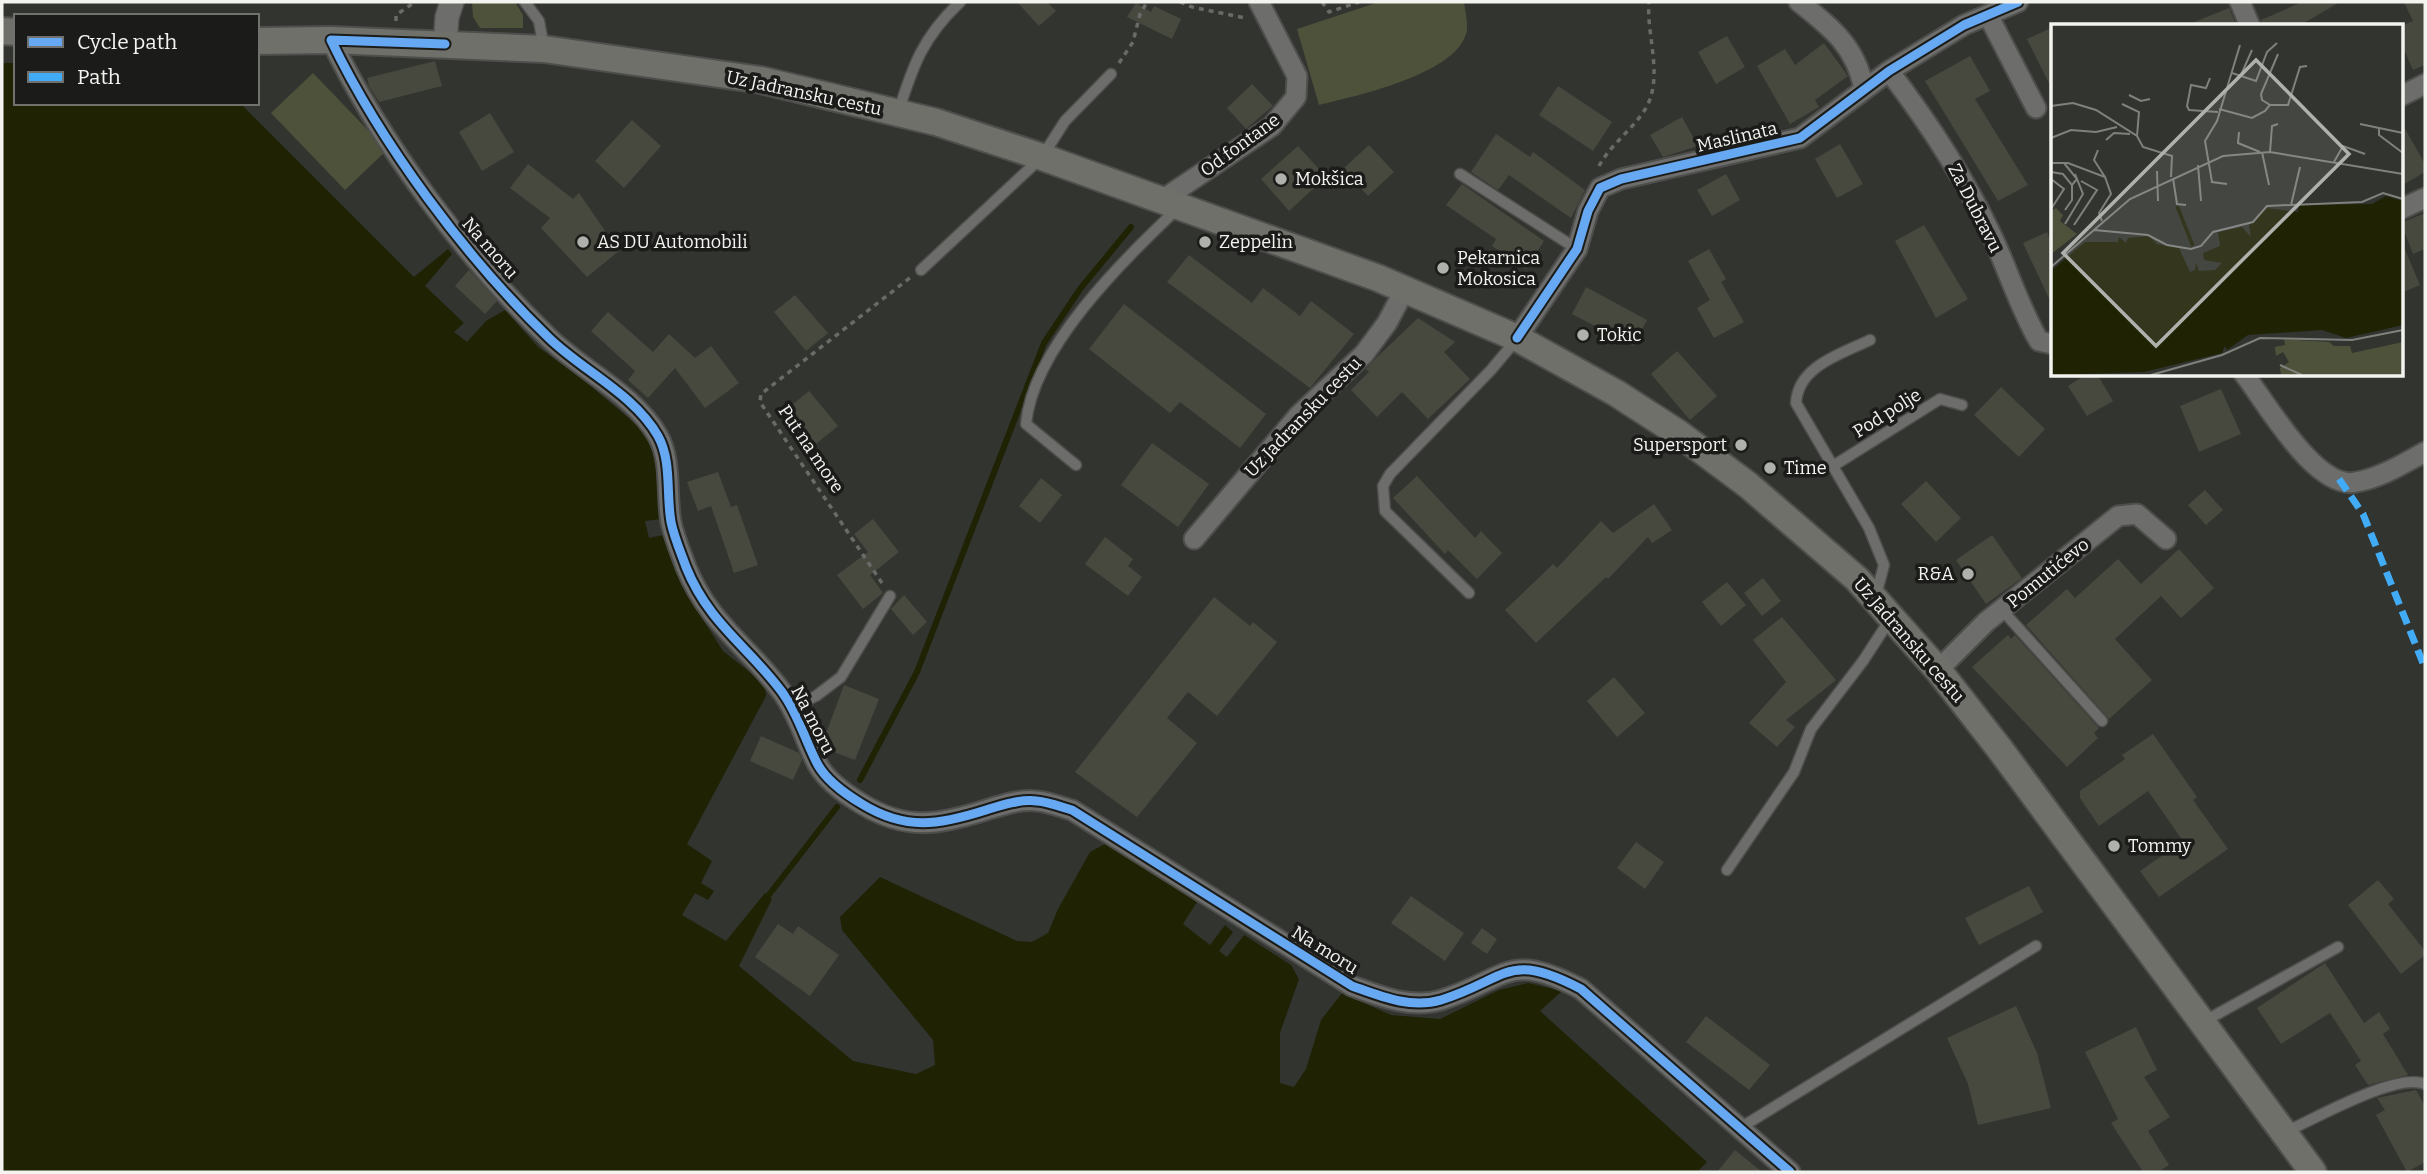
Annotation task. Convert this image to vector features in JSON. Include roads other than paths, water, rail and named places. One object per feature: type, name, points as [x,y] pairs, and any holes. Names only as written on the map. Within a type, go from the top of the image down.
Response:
[{"type":"main road","name":"Uz Jadransku cestu","points":[[259,41],[331,40],[544,49],[761,80],[937,123],[1042,157],[1405,289],[1517,338],[1616,393],[1678,433],[1748,485],[1857,579],[1938,670],[2313,1172]]},
{"type":"street","points":[[445,44],[447,17],[453,2]]},
{"type":"street","name":"Od fontane","points":[[1171,203],[1272,126],[1296,97],[1297,76],[1259,2]]},
{"type":"street","points":[[1800,2],[1845,43],[1859,63],[1864,88]]},
{"type":"street","name":"Maslinata","points":[[1577,249],[1588,211],[1600,188],[1621,179],[1800,138],[1888,71],[1964,25],[2018,2]]},
{"type":"street","points":[[2240,2],[2249,24]]},
{"type":"street","points":[[1988,15],[2036,108]]},
{"type":"street","name":"Na moru","points":[[331,40],[350,81],[440,215],[547,336],[645,417],[659,438],[666,461],[671,523],[703,602],[719,625],[779,688],[793,707],[818,766],[830,780],[862,804],[909,824],[949,822],[1005,804],[1036,801],[1072,810],[1352,986],[1395,1002],[1439,1000],[1510,969],[1549,972],[1581,989],[1790,1172]]},
{"type":"street","name":"Za Dubravu","points":[[1888,71],[1926,120],[1955,167],[1992,234],[2039,341],[2051,344]]},
{"type":"street","points":[[2402,96],[2425,84]]},
{"type":"street","points":[[2402,209],[2425,198]]},
{"type":"street","points":[[1517,338],[1577,249]]},
{"type":"street","name":"Uz Jadransku cestu","points":[[1194,539],[1299,415],[1364,354],[1387,323],[1405,289]]},
{"type":"street","points":[[2245,376],[2298,451],[2325,474],[2354,483],[2395,468],[2425,452]]},
{"type":"street","name":"Pomutićevo","points":[[1938,670],[2002,610],[2118,516],[2137,514],[2166,539]]},
{"type":"lane","points":[[525,2],[539,21],[544,49]]},
{"type":"lane","points":[[898,113],[915,58],[936,24],[960,2]]},
{"type":"lane","points":[[921,270],[1042,157],[1065,121],[1111,74]]},
{"type":"lane","points":[[1460,174],[1577,249]]},
{"type":"lane","points":[[1076,465],[1026,424],[1027,409],[1060,340],[1171,203]]},
{"type":"lane","points":[[1469,593],[1385,511],[1383,486],[1416,445],[1491,370],[1517,338]]},
{"type":"lane","points":[[1727,870],[1794,772],[1811,729],[1863,661],[1883,608],[1884,565],[1869,528],[1796,403],[1797,387],[1815,368],[1870,340]]},
{"type":"lane","name":"Pod polje","points":[[1833,466],[1940,399],[1962,405]]},
{"type":"lane","points":[[793,707],[816,696],[841,677],[890,596]]},
{"type":"lane","points":[[2002,610],[2102,721]]},
{"type":"lane","points":[[1740,1128],[2036,946]]},
{"type":"lane","points":[[2202,1022],[2338,947]]},
{"type":"lane","points":[[2285,1132],[2385,1087],[2415,1080],[2425,1084]]},
{"type":"waterway","points":[[860,780],[917,672],[1044,343],[1080,289],[1131,227]]},
{"type":"waterway","points":[[768,896],[837,807]]},
{"type":"place","name":"Mokšica","points":[[1281,179]]},
{"type":"place","name":"AS DU Automobili","points":[[583,242]]},
{"type":"place","name":"Zeppelin","points":[[1205,242]]},
{"type":"place","name":"Pekarnica Mokosica","points":[[1443,268]]},
{"type":"place","name":"Tokic","points":[[1583,335]]},
{"type":"place","name":"Supersport","points":[[1741,445]]},
{"type":"place","name":"Time","points":[[1770,468]]},
{"type":"place","name":"R&A","points":[[1968,574]]},
{"type":"place","name":"Tommy","points":[[2114,846]]}]
